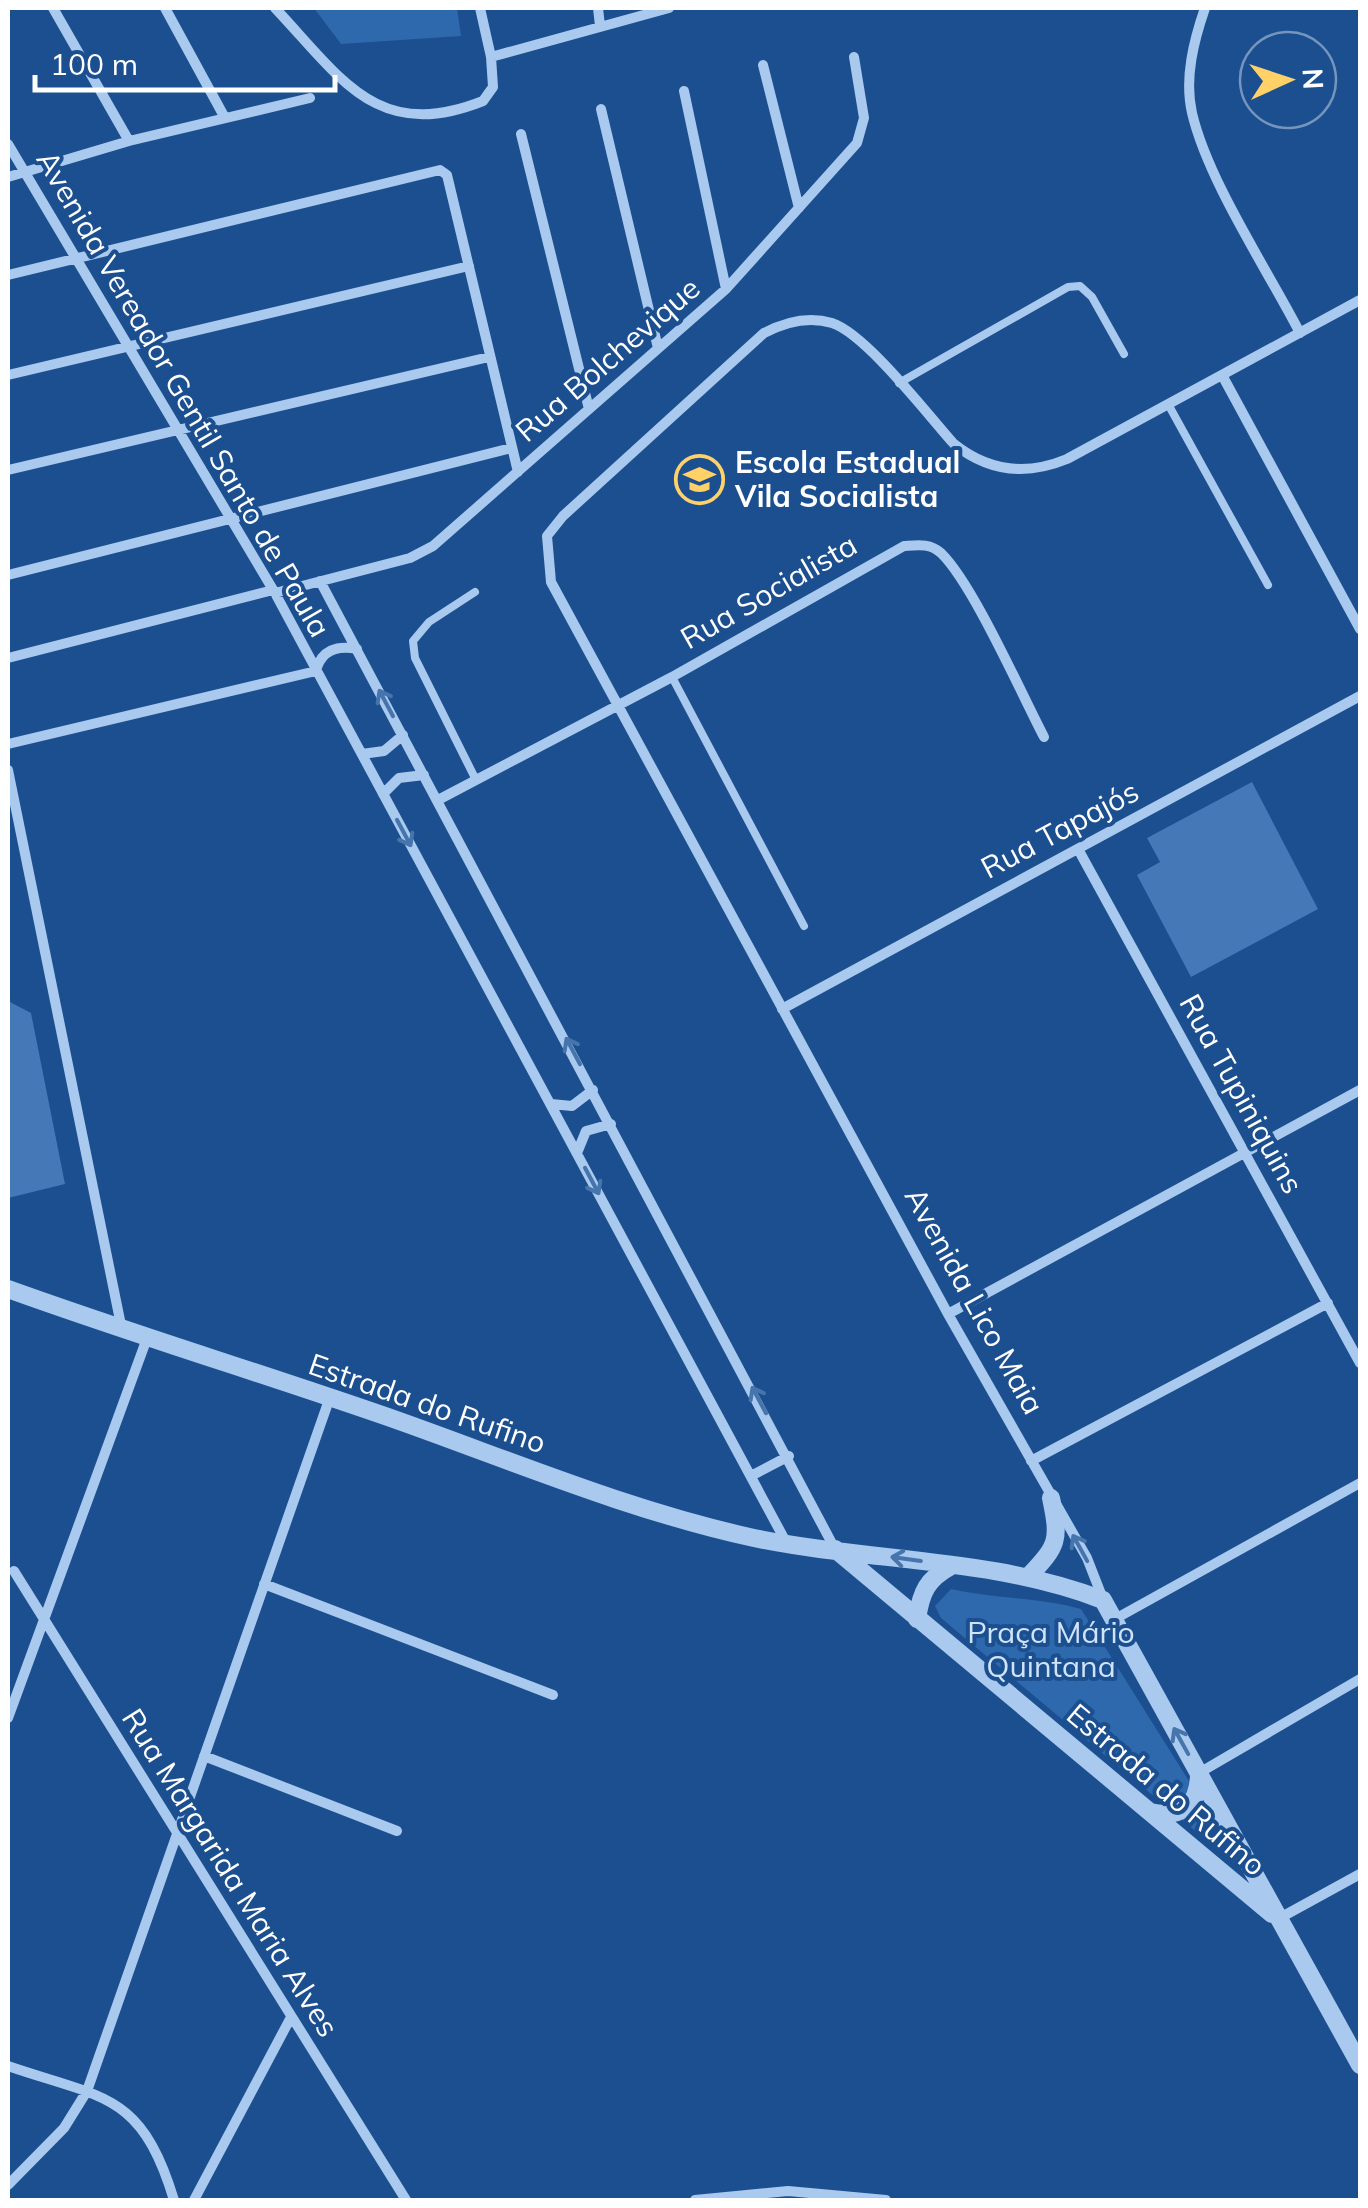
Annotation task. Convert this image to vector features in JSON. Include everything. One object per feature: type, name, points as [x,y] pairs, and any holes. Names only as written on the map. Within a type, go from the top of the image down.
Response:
[{"type":"street","points":[[54,8],[129,141]]},
{"type":"street","points":[[165,8],[224,118]]},
{"type":"street","points":[[275,8],[348,86],[406,116],[428,117],[483,101],[492,87],[491,58],[480,8]]},
{"type":"street","points":[[598,8],[600,26]]},
{"type":"street","points":[[491,58],[668,8]]},
{"type":"street","points":[[1205,8],[1189,82],[1192,111],[1204,150],[1300,332]]},
{"type":"street","name":"Rua Bolchevique","points":[[8,658],[410,558],[433,546],[726,289],[842,162],[863,130],[854,57]]},
{"type":"street","points":[[762,65],[799,208]]},
{"type":"street","points":[[684,91],[726,289]]},
{"type":"street","points":[[8,177],[129,141],[310,98]]},
{"type":"street","points":[[602,109],[658,348]]},
{"type":"street","points":[[522,134],[589,410]]},
{"type":"street","name":"Avenida Vereador Gentil Santo de Paula","points":[[8,144],[274,591],[786,1542]]},
{"type":"street","points":[[8,275],[440,170],[447,175],[518,472]]},
{"type":"street","points":[[8,375],[470,266]]},
{"type":"street","points":[[898,383],[972,459],[1019,471],[1044,469],[1360,300]]},
{"type":"street","name":"Avenida Lico Maia","points":[[898,383],[856,336],[832,323],[783,323],[764,333],[563,516],[547,536],[550,582],[948,1314],[1087,1558],[1103,1600],[1360,2066]]},
{"type":"street","points":[[8,470],[489,357]]},
{"type":"street","points":[[1222,375],[1360,630]]},
{"type":"street","points":[[8,575],[512,448]]},
{"type":"street","name":"Rua Socialista","points":[[438,800],[672,677],[904,546],[925,544],[940,552],[961,582],[1044,737]]},
{"type":"street","name":"Avenida Vereador Gentil Santo de Paula","points":[[320,581],[789,1456],[835,1549]]},
{"type":"street","name":"Avenida Vereador Gentil Santo de Paula","points":[[316,671],[318,660],[331,650],[357,649]]},
{"type":"street","points":[[8,744],[316,671]]},
{"type":"street","name":"Rua Tapajós","points":[[782,1009],[1360,696]]},
{"type":"street","points":[[362,754],[384,751],[403,735]]},
{"type":"street","points":[[8,770],[122,1330]]},
{"type":"street","points":[[383,794],[400,778],[424,775]]},
{"type":"street","name":"Rua Tupiniquins","points":[[1078,849],[1360,1363]]},
{"type":"street","points":[[551,1104],[572,1106],[594,1090]]},
{"type":"street","points":[[948,1314],[1360,1090]]},
{"type":"street","points":[[576,1152],[586,1131],[611,1124]]},
{"type":"street","name":"Estrada do Rufino","points":[[8,1289],[146,1340],[609,1495],[753,1538],[1029,1576],[1103,1600]]},
{"type":"street","points":[[1031,1462],[1328,1303]]},
{"type":"street","points":[[8,1718],[146,1340]]},
{"type":"street","points":[[8,2185],[64,2128],[87,2091],[328,1400]]},
{"type":"street","points":[[751,1476],[789,1456]]},
{"type":"street","points":[[1114,1620],[1360,1483]]},
{"type":"street","points":[[1029,1576],[1056,1548],[1058,1530],[1051,1498]]},
{"type":"street","name":"Estrada do Rufino","points":[[835,1549],[1278,1919]]},
{"type":"street","points":[[917,1619],[927,1585],[952,1566]]},
{"type":"street","name":"Rua Margarida Maria Alves","points":[[14,1571],[406,2200]]},
{"type":"street","points":[[264,1584],[553,1695]]},
{"type":"street","points":[[1150,1812],[1172,1816],[1184,1812],[1199,1788],[1199,1773],[1360,1679]]},
{"type":"street","points":[[204,1756],[396,1832]]},
{"type":"street","points":[[1278,1919],[1360,1874]]},
{"type":"street","points":[[194,2200],[290,2019]]},
{"type":"street","points":[[8,2066],[87,2091],[133,2115],[149,2136],[174,2200]]},
{"type":"street","points":[[695,2200],[788,2191],[886,2200]]},
{"type":"lane","points":[[898,383],[1068,287],[1080,286],[1092,297],[1124,354]]},
{"type":"lane","points":[[1168,404],[1268,586]]},
{"type":"lane","points":[[475,592],[429,622],[414,641],[415,658],[476,780]]},
{"type":"lane","points":[[672,677],[804,926]]},
{"type":"green space","points":[[314,8],[457,8],[461,36],[341,44]]},
{"type":"green space","name":"Praça Mário Quintana","points":[[951,1589],[1081,1609],[1248,1875],[941,1618],[935,1606]]},
{"type":"building","points":[[1252,782],[1318,909],[1191,977],[1137,875],[1160,862],[1147,838]]},
{"type":"building","points":[[8,1001],[31,1013],[65,1184],[8,1198]]},
{"type":"place","name":"Escola Estadual Vila Socialista","points":[[700,480]]}]
